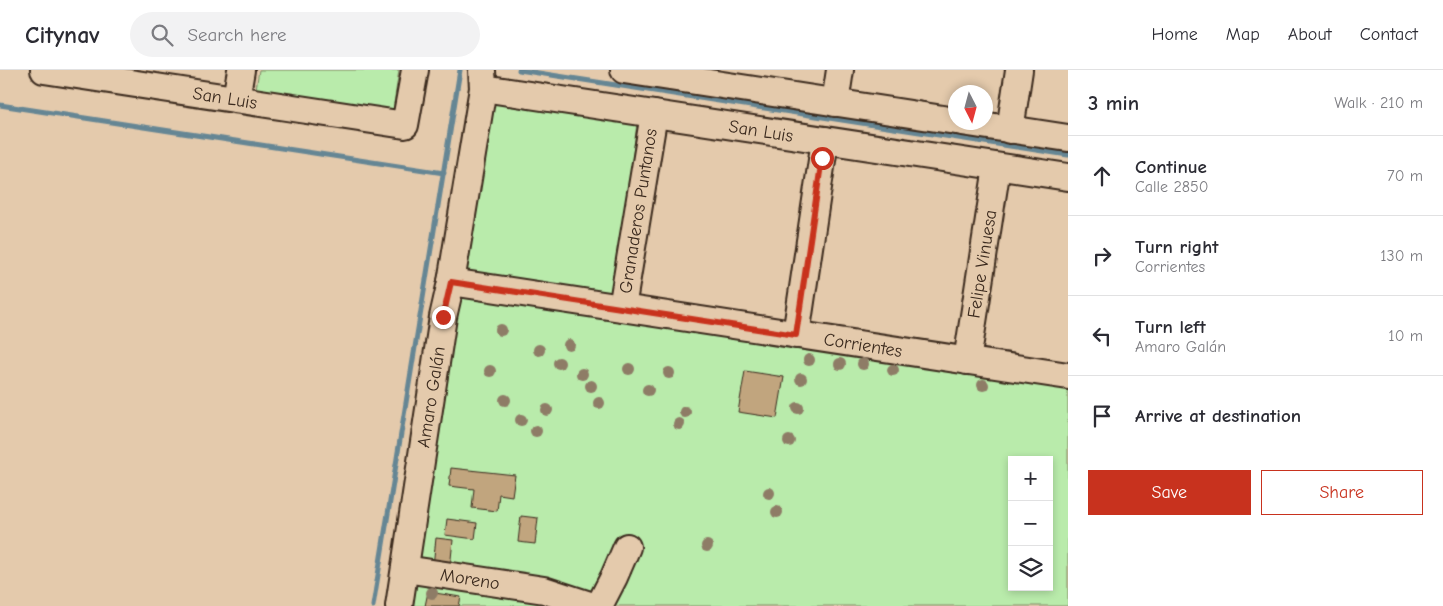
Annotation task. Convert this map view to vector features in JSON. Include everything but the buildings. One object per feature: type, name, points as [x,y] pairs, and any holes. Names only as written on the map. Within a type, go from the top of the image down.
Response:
[{"type":"street","points":[[236,99],[241,70]]},
{"type":"street","name":"San Luis","points":[[61,71],[405,125],[415,70]]},
{"type":"street","points":[[624,70],[660,73],[948,121]]},
{"type":"street","points":[[835,103],[840,70]]},
{"type":"street","points":[[1019,70],[1019,131]]},
{"type":"street","name":"San Luis","points":[[483,79],[654,114],[1068,177]]},
{"type":"street","name":"Amaro Galán","points":[[399,606],[443,317],[451,282],[483,79]]},
{"type":"street","name":"Granaderos Puntanos","points":[[622,308],[654,114]]},
{"type":"street","points":[[993,127],[1068,138]]},
{"type":"street","name":"Felipe Vinuesa","points":[[967,361],[1019,131]]},
{"type":"street","points":[[796,335],[825,140]]},
{"type":"street","name":"Corrientes","points":[[451,282],[1068,376]]},
{"type":"street","points":[[599,606],[614,578],[627,547]]},
{"type":"street","name":"Moreno","points":[[405,568],[544,590],[593,606]]},
{"type":"green space","points":[[259,70],[399,70],[393,110],[256,89]]},
{"type":"green space","points":[[493,98],[637,123],[615,293],[464,271]]},
{"type":"green space","points":[[459,293],[1068,387],[1068,606],[413,606]]},
{"type":"waterway","points":[[373,606],[460,70]]},
{"type":"waterway","points":[[519,70],[1068,155]]},
{"type":"waterway","points":[[0,105],[444,173]]},
{"type":"route","points":[[443,317],[451,282],[796,335],[822,158]]}]
